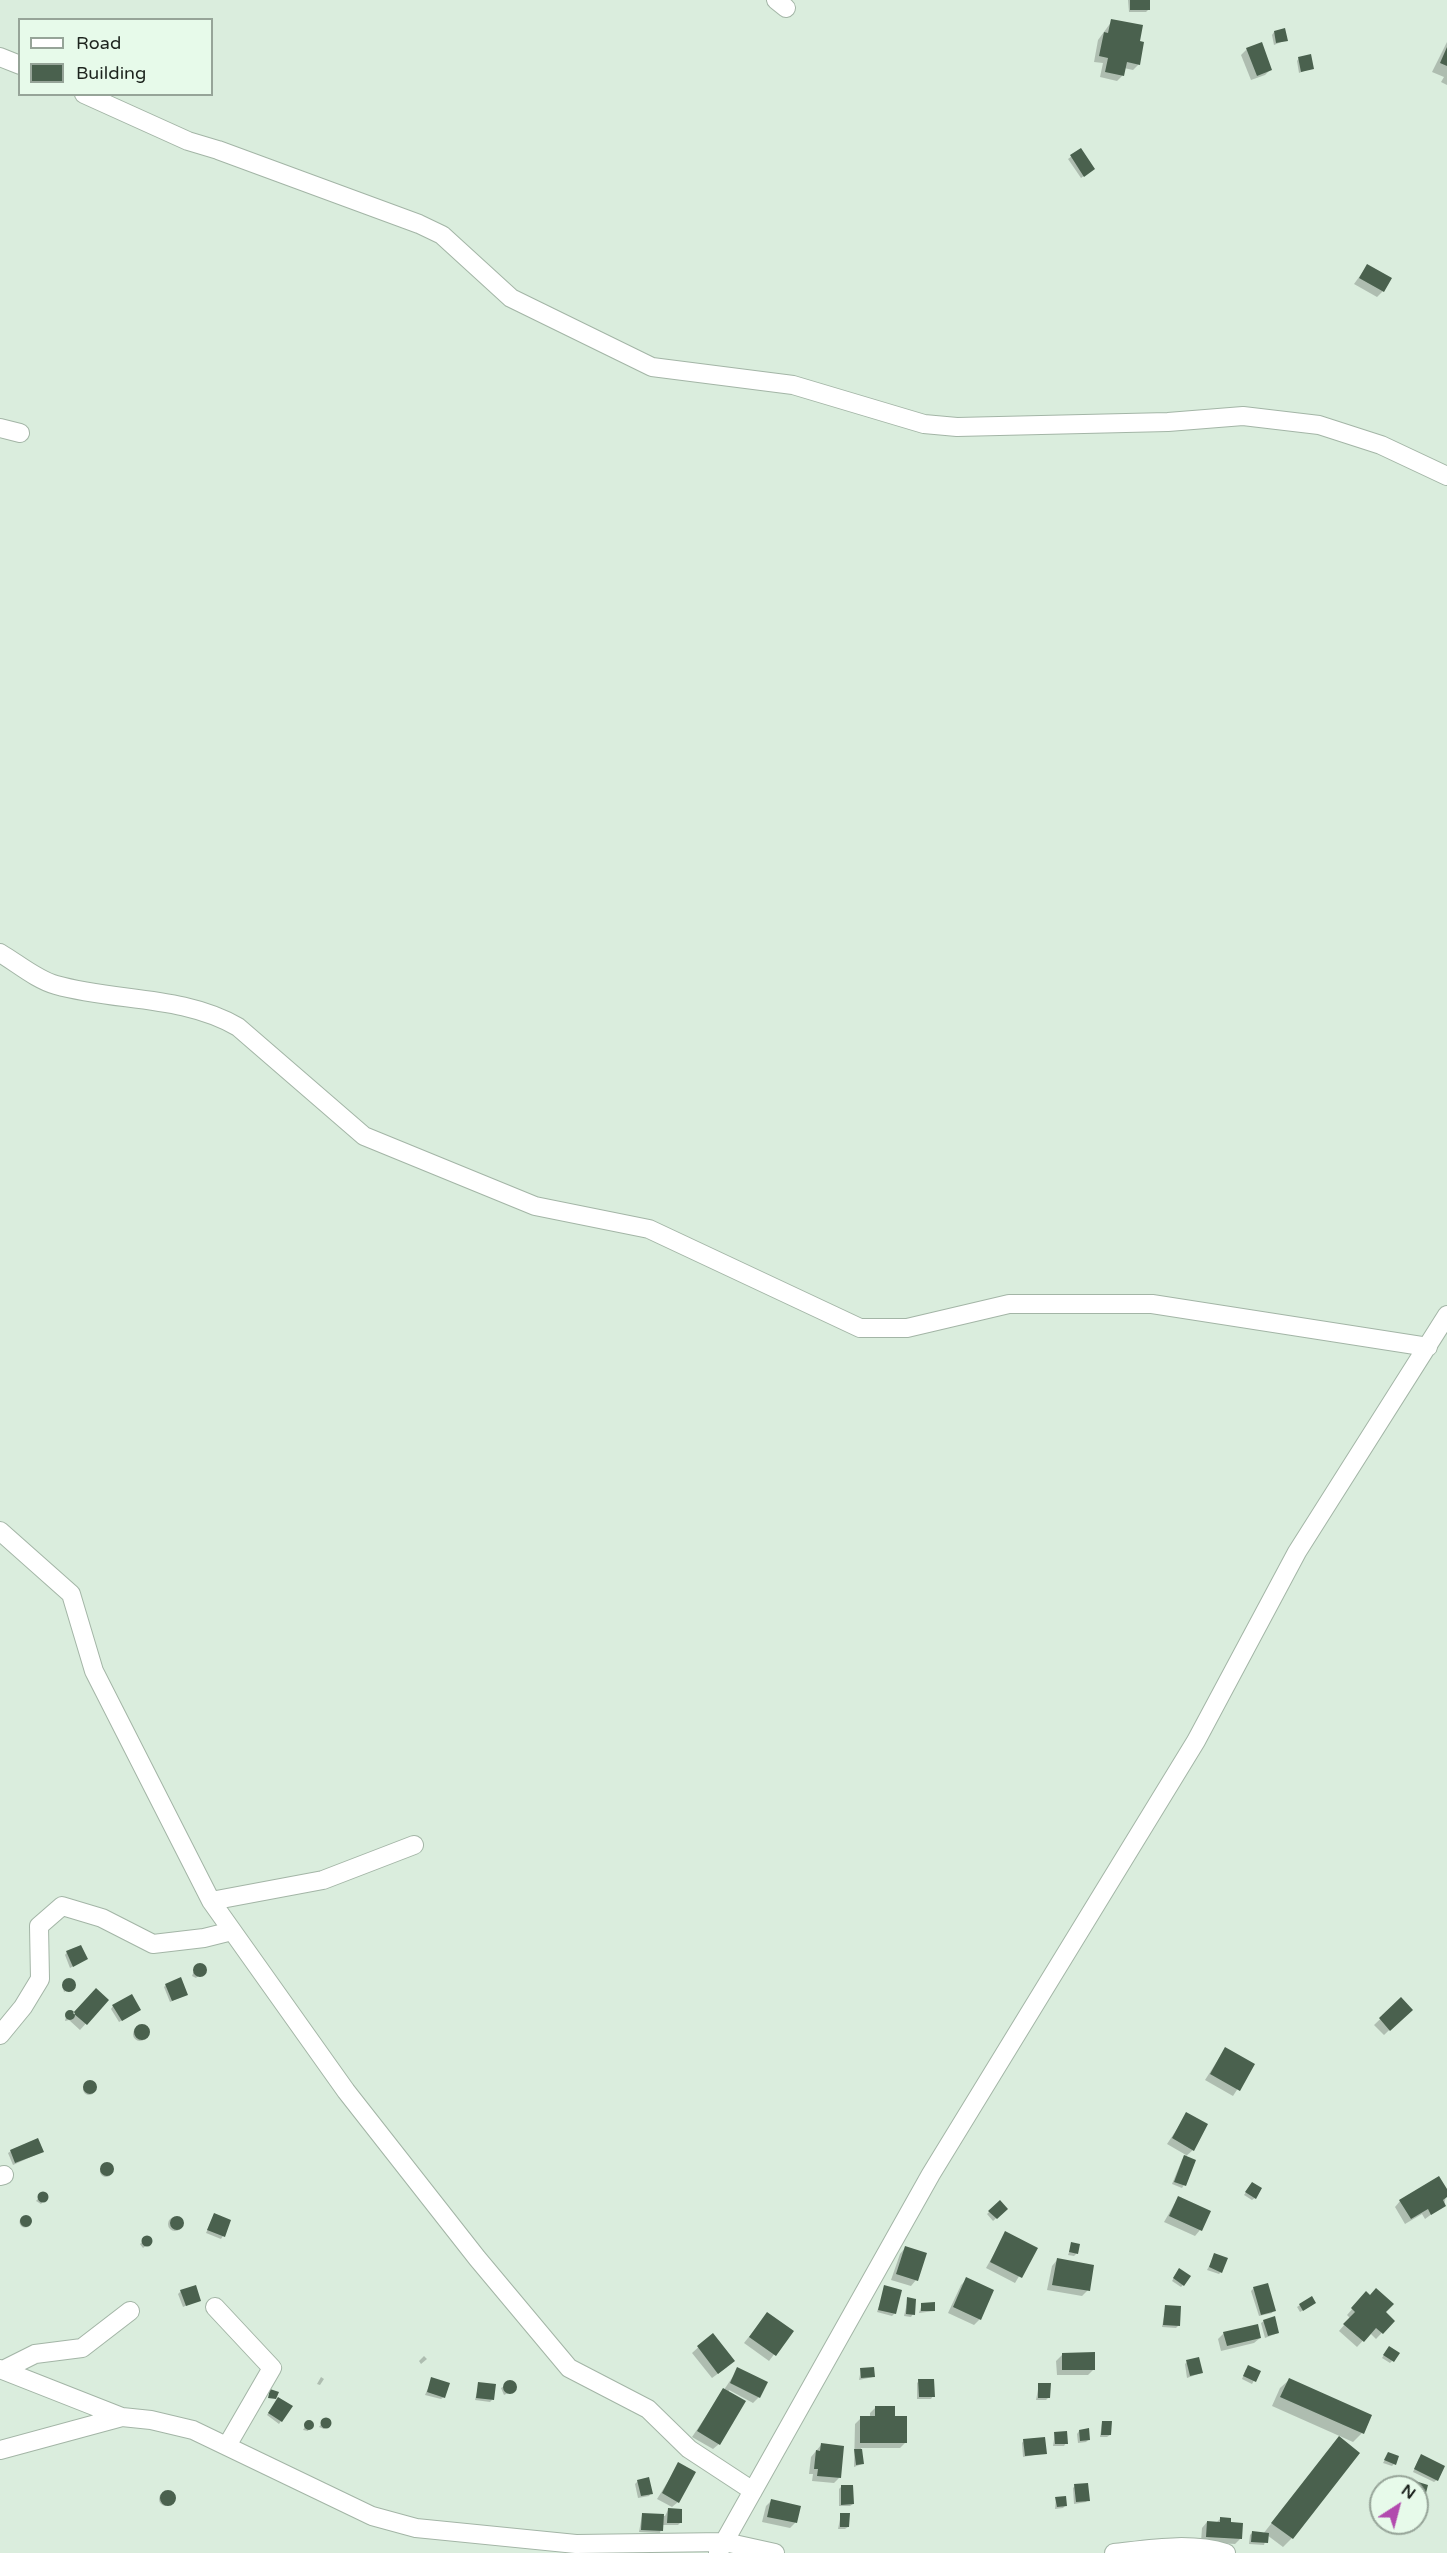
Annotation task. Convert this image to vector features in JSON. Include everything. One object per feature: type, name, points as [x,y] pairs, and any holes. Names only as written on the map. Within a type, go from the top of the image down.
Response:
[{"type":"street","points":[[0,57],[18,64]]},
{"type":"street","points":[[88,96],[188,141],[419,224],[442,235],[511,298],[652,367],[793,386],[924,423],[957,427],[1146,423],[1242,416],[1319,425],[1381,445],[1447,476]]},
{"type":"street","points":[[0,428],[20,432]]},
{"type":"street","points":[[0,953],[53,984],[188,1006],[215,1014],[238,1027],[364,1136],[535,1206],[649,1230],[860,1328],[907,1328],[1009,1304],[1144,1304],[1428,1347]]},
{"type":"street","points":[[722,2548],[931,2174],[1196,1741],[1297,1552],[1447,1315]]},
{"type":"street","points":[[0,1531],[71,1594],[94,1671],[211,1900],[346,2091],[550,2348],[569,2368],[648,2409],[688,2450],[753,2492]]},
{"type":"street","points":[[211,1900],[323,1880],[414,1845]]},
{"type":"street","points":[[0,2034],[23,2007],[40,1979],[39,1926],[62,1906],[102,1918],[153,1944],[204,1938],[232,1931]]},
{"type":"street","points":[[216,2307],[272,2368],[228,2444]]},
{"type":"street","points":[[1,2370],[35,2354],[82,2348],[130,2311]]},
{"type":"street","points":[[1,2370],[122,2417],[193,2430],[228,2444],[389,2522],[546,2547],[576,2544],[722,2548],[775,2553]]},
{"type":"street","points":[[0,2450],[122,2417]]},
{"type":"street","points":[[1114,2553],[1171,2547],[1214,2549],[1226,2553]]},
{"type":"building","points":[[1130,0],[1150,0],[1150,10],[1130,10]]},
{"type":"building","points":[[1111,19],[1143,25],[1140,41],[1144,42],[1140,65],[1127,62],[1124,76],[1105,72],[1108,58],[1099,56],[1104,32],[1108,33]]},
{"type":"building","points":[[1285,28],[1288,41],[1276,43],[1274,31]]},
{"type":"building","points":[[1262,42],[1272,70],[1257,76],[1246,48]]},
{"type":"building","points":[[1447,47],[1447,66],[1440,63]]},
{"type":"building","points":[[1311,54],[1314,69],[1301,72],[1298,57]]},
{"type":"building","points":[[1081,148],[1095,169],[1084,177],[1070,155]]},
{"type":"building","points":[[1367,264],[1392,278],[1384,292],[1359,278]]},
{"type":"building","points":[[81,1945],[88,1959],[73,1967],[66,1951]]},
{"type":"building","points":[[200,1963],[205,1965],[207,1970],[205,1975],[200,1977],[195,1975],[193,1970],[195,1965]]},
{"type":"building","points":[[181,1977],[188,1995],[172,2001],[165,1984]]},
{"type":"building","points":[[69,1978],[74,1980],[76,1985],[74,1990],[69,1992],[64,1990],[62,1985],[64,1980]]},
{"type":"building","points":[[96,1988],[109,2000],[87,2025],[73,2013]]},
{"type":"building","points":[[132,1994],[141,2010],[122,2021],[112,2005]]},
{"type":"building","points":[[1401,1997],[1413,2010],[1390,2031],[1379,2018]]},
{"type":"building","points":[[70,2010],[75,2015],[70,2020],[65,2015]]},
{"type":"building","points":[[139,2024],[145,2024],[150,2032],[148,2038],[139,2040],[134,2035],[134,2029]]},
{"type":"building","points":[[1225,2047],[1255,2064],[1240,2091],[1210,2074]]},
{"type":"building","points":[[90,2080],[95,2082],[97,2087],[95,2092],[90,2094],[85,2092],[83,2087],[85,2082]]},
{"type":"building","points":[[1186,2112],[1208,2124],[1194,2151],[1172,2138]]},
{"type":"building","points":[[38,2138],[44,2152],[15,2163],[10,2150]]},
{"type":"building","points":[[1184,2155],[1196,2160],[1186,2186],[1174,2182]]},
{"type":"building","points":[[107,2162],[112,2164],[114,2169],[112,2174],[107,2176],[102,2174],[100,2169],[102,2164]]},
{"type":"building","points":[[1439,2176],[1447,2189],[1447,2197],[1443,2200],[1446,2206],[1431,2215],[1428,2209],[1411,2219],[1399,2200]]},
{"type":"building","points":[[1252,2182],[1262,2188],[1256,2199],[1245,2192]]},
{"type":"building","points":[[43,2191],[49,2197],[43,2203],[37,2197]]},
{"type":"building","points":[[1178,2196],[1211,2211],[1202,2231],[1169,2216]]},
{"type":"building","points":[[1000,2200],[1008,2209],[997,2219],[988,2211]]},
{"type":"building","points":[[214,2213],[231,2220],[225,2237],[207,2230]]},
{"type":"building","points":[[28,2215],[32,2221],[28,2227],[24,2227],[20,2219]]},
{"type":"building","points":[[174,2216],[180,2216],[184,2223],[180,2230],[174,2230],[170,2226],[170,2220]]},
{"type":"building","points":[[1005,2231],[1038,2248],[1022,2278],[990,2262]]},
{"type":"building","points":[[147,2235],[153,2241],[147,2247],[141,2241]]},
{"type":"building","points":[[1071,2242],[1080,2244],[1078,2254],[1069,2252]]},
{"type":"building","points":[[905,2246],[927,2253],[918,2281],[896,2274]]},
{"type":"building","points":[[1214,2253],[1228,2258],[1222,2273],[1209,2267]]},
{"type":"building","points":[[1057,2258],[1094,2265],[1090,2291],[1052,2285]]},
{"type":"building","points":[[1179,2268],[1191,2276],[1184,2286],[1173,2278]]},
{"type":"building","points":[[966,2277],[994,2290],[981,2320],[953,2307]]},
{"type":"building","points":[[1268,2283],[1276,2311],[1261,2315],[1253,2287]]},
{"type":"building","points":[[196,2285],[201,2301],[186,2306],[180,2290]]},
{"type":"building","points":[[884,2285],[902,2290],[896,2314],[878,2310]]},
{"type":"building","points":[[1376,2288],[1394,2304],[1386,2312],[1395,2321],[1383,2334],[1376,2328],[1364,2342],[1343,2324],[1355,2312],[1351,2308],[1366,2291],[1370,2295]]},
{"type":"building","points":[[1312,2296],[1316,2303],[1303,2311],[1299,2304]]},
{"type":"building","points":[[907,2297],[916,2299],[915,2315],[906,2314]]},
{"type":"building","points":[[935,2302],[935,2311],[921,2311],[921,2303]]},
{"type":"building","points":[[1165,2305],[1181,2306],[1180,2326],[1163,2325]]},
{"type":"building","points":[[767,2312],[794,2331],[776,2356],[749,2337]]},
{"type":"building","points":[[1275,2316],[1279,2333],[1268,2336],[1263,2320]]},
{"type":"building","points":[[1258,2324],[1261,2338],[1227,2346],[1223,2332]]},
{"type":"building","points":[[713,2333],[735,2361],[718,2374],[697,2346]]},
{"type":"building","points":[[1389,2346],[1400,2353],[1394,2362],[1383,2355]]},
{"type":"building","points":[[1095,2352],[1095,2370],[1062,2370],[1062,2353]]},
{"type":"building","points":[[1199,2357],[1203,2373],[1190,2376],[1186,2360]]},
{"type":"building","points":[[1248,2365],[1261,2371],[1256,2382],[1243,2376]]},
{"type":"building","points":[[737,2367],[768,2382],[760,2398],[730,2383]]},
{"type":"building","points":[[874,2367],[875,2377],[861,2378],[860,2368]]},
{"type":"building","points":[[431,2377],[450,2383],[445,2398],[427,2392]]},
{"type":"building","points":[[1289,2378],[1372,2415],[1364,2434],[1280,2397]]},
{"type":"building","points":[[918,2379],[934,2379],[935,2397],[919,2397]]},
{"type":"building","points":[[507,2380],[513,2380],[517,2387],[513,2394],[507,2394],[503,2390],[503,2384]]},
{"type":"building","points":[[478,2382],[496,2384],[494,2400],[476,2398]]},
{"type":"building","points":[[1038,2383],[1051,2383],[1050,2398],[1038,2398]]},
{"type":"building","points":[[723,2388],[746,2401],[720,2445],[697,2431]]},
{"type":"building","points":[[270,2389],[279,2392],[276,2399],[268,2398]]},
{"type":"building","points":[[278,2397],[293,2406],[282,2422],[268,2413]]},
{"type":"building","points":[[875,2406],[895,2406],[895,2416],[907,2416],[907,2443],[860,2443],[860,2416],[875,2416]]},
{"type":"building","points":[[326,2418],[330,2419],[330,2427],[326,2428],[322,2427],[321,2423],[322,2419]]},
{"type":"building","points":[[309,2420],[313,2421],[313,2429],[309,2430],[305,2429],[304,2425],[305,2421]]},
{"type":"building","points":[[1102,2421],[1112,2421],[1111,2435],[1101,2435]]},
{"type":"building","points":[[1089,2428],[1090,2440],[1080,2441],[1079,2430]]},
{"type":"building","points":[[1067,2431],[1068,2444],[1055,2444],[1054,2432]]},
{"type":"building","points":[[1339,2436],[1360,2453],[1293,2539],[1271,2523]]},
{"type":"building","points":[[1045,2437],[1047,2454],[1025,2456],[1023,2439]]},
{"type":"building","points":[[821,2443],[844,2446],[841,2478],[817,2476],[818,2469],[814,2469],[816,2450],[820,2451]]},
{"type":"building","points":[[854,2449],[862,2449],[864,2464],[856,2465]]},
{"type":"building","points":[[1388,2452],[1399,2456],[1396,2465],[1384,2460]]},
{"type":"building","points":[[1421,2454],[1445,2466],[1438,2481],[1414,2469]]},
{"type":"building","points":[[678,2462],[696,2472],[679,2503],[662,2493]]},
{"type":"building","points":[[649,2477],[653,2494],[641,2496],[637,2480]]},
{"type":"building","points":[[1088,2483],[1090,2501],[1076,2502],[1074,2484]]},
{"type":"building","points":[[841,2485],[853,2485],[854,2504],[841,2505]]},
{"type":"building","points":[[168,2490],[176,2498],[168,2506],[160,2498]]},
{"type":"building","points":[[1066,2496],[1067,2506],[1057,2507],[1055,2497]]},
{"type":"building","points":[[771,2499],[801,2506],[797,2523],[767,2517]]},
{"type":"building","points":[[668,2508],[682,2509],[682,2523],[667,2523]]},
{"type":"building","points":[[642,2513],[664,2514],[663,2531],[641,2530]]},
{"type":"building","points":[[840,2513],[850,2513],[849,2527],[840,2527]]},
{"type":"building","points":[[1220,2517],[1231,2518],[1231,2522],[1243,2523],[1242,2539],[1206,2537],[1207,2521],[1220,2522]]},
{"type":"building","points":[[1252,2531],[1269,2533],[1268,2543],[1251,2542]]}]
